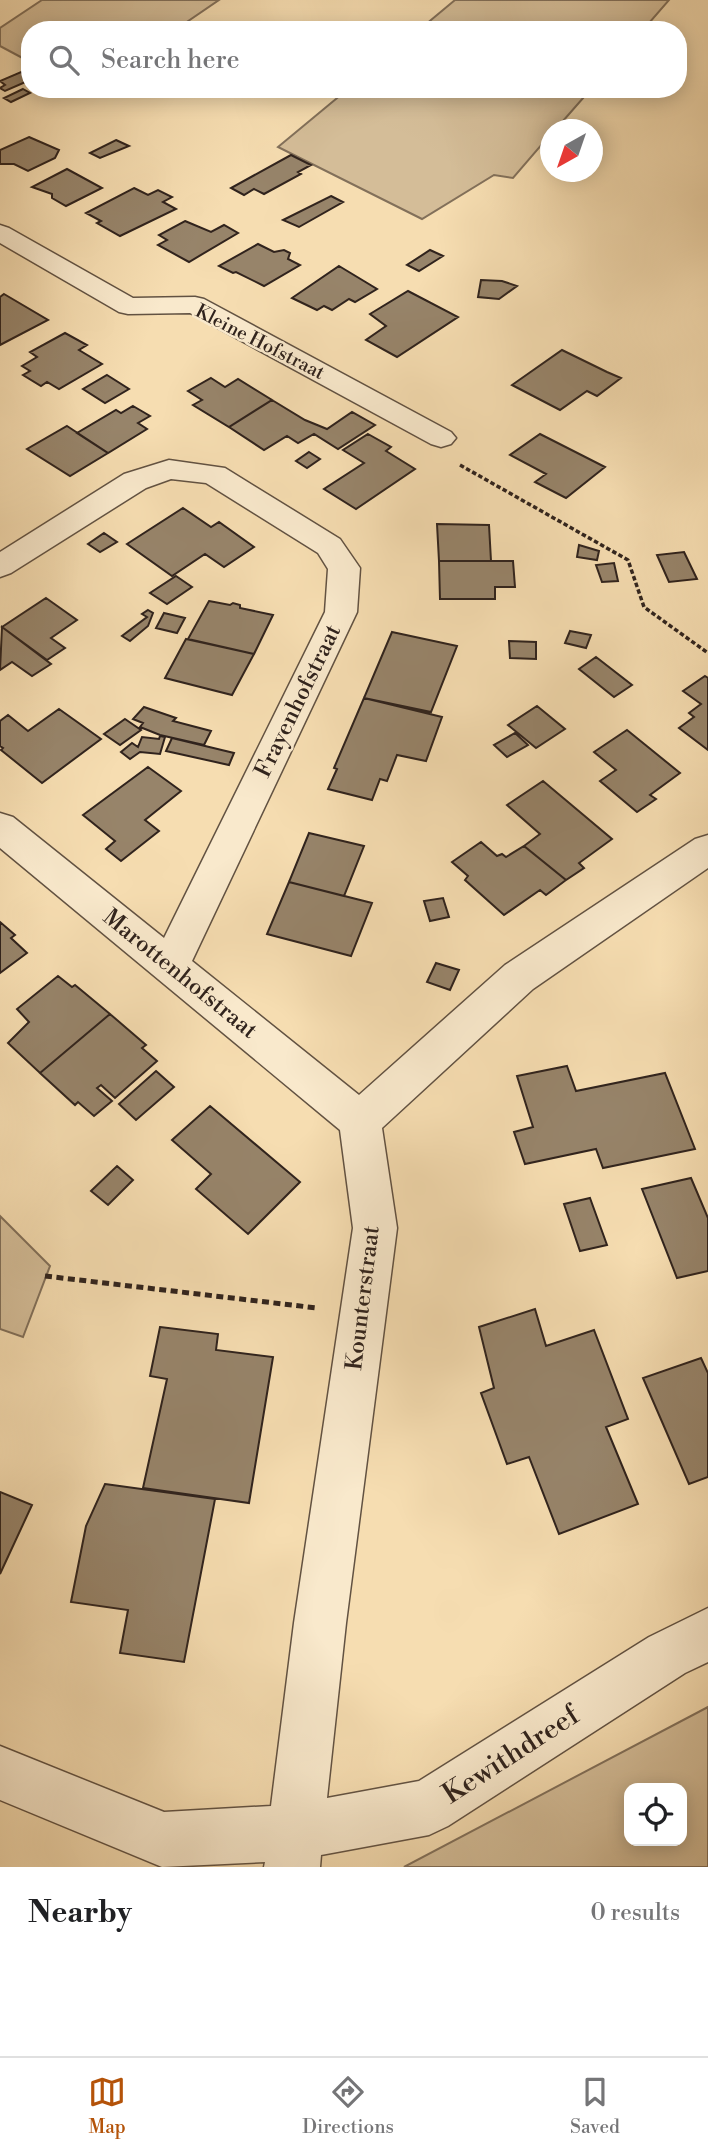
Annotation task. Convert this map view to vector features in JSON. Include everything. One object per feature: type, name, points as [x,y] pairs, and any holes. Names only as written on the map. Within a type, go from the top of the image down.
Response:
[{"type":"street","name":"Kleine Hofstraat","points":[[0,233],[128,306],[195,305],[441,438]]},
{"type":"street","name":"Frayenhofstraat","points":[[0,566],[135,481],[169,468],[214,475],[329,546],[344,568],[341,612],[170,966]]},
{"type":"street","name":"Marottenhofstraat","points":[[0,827],[360,1121]]},
{"type":"street","points":[[360,1121],[519,976],[708,849]]},
{"type":"street","name":"Kounterstraat","points":[[294,1849],[320,1623],[375,1228],[360,1121]]},
{"type":"street","name":"Kewithdreef","points":[[0,1773],[164,1840],[294,1849],[429,1807],[667,1655],[708,1634]]},
{"type":"path","points":[[441,438],[445,457],[628,560],[644,607],[708,653]]},
{"type":"path","points":[[45,1276],[363,1313]]},
{"type":"shaded area","points":[[42,0],[219,0],[188,21],[21,21],[21,57],[0,46],[0,28]]},
{"type":"shaded area","points":[[455,0],[669,0],[651,21],[430,21]]},
{"type":"shaded area","points":[[337,98],[583,98],[565,119],[540,119],[540,147],[513,178],[494,175],[422,219],[278,147]]},
{"type":"shaded area","points":[[0,1216],[50,1266],[23,1337],[0,1329]]},
{"type":"shaded area","points":[[708,1707],[708,1867],[404,1867]]},
{"type":"building","points":[[21,72],[21,84],[5,91],[0,88],[5,85],[0,81]]},
{"type":"building","points":[[21,90],[21,97],[11,102],[4,98]]},
{"type":"building","points":[[29,137],[59,150],[55,158],[28,171],[14,164],[0,164],[0,150]]},
{"type":"building","points":[[116,140],[129,146],[100,158],[90,153]]},
{"type":"building","points":[[291,155],[311,165],[298,172],[301,174],[264,194],[254,189],[244,195],[231,188]]},
{"type":"building","points":[[67,169],[102,188],[66,206],[52,198],[52,194],[32,187]]},
{"type":"building","points":[[134,188],[148,195],[158,190],[172,197],[163,202],[176,209],[120,236],[97,223],[101,221],[86,213]]},
{"type":"building","points":[[331,196],[343,202],[299,227],[283,220]]},
{"type":"building","points":[[185,221],[211,232],[224,225],[238,233],[189,262],[158,245],[167,240],[159,235]]},
{"type":"building","points":[[258,244],[274,252],[284,250],[290,253],[288,259],[300,265],[264,286],[219,266]]},
{"type":"building","points":[[430,250],[443,256],[419,271],[407,265]]},
{"type":"building","points":[[339,266],[377,289],[355,302],[349,299],[332,310],[324,306],[317,310],[292,298]]},
{"type":"building","points":[[481,280],[502,281],[517,286],[499,299],[478,297]]},
{"type":"building","points":[[408,291],[458,317],[397,357],[366,340],[386,326],[370,314]]},
{"type":"building","points":[[4,294],[48,320],[0,345],[0,297]]},
{"type":"building","points":[[65,333],[87,345],[79,350],[102,364],[59,389],[47,382],[41,386],[23,375],[30,371],[22,366],[37,357],[30,352]]},
{"type":"building","points":[[562,350],[621,378],[597,396],[587,391],[560,410],[512,385]]},
{"type":"building","points":[[107,375],[129,389],[105,403],[83,389]]},
{"type":"building","points":[[211,378],[225,387],[238,379],[272,400],[229,427],[193,405],[202,400],[188,391]]},
{"type":"building","points":[[272,400],[305,420],[327,429],[352,412],[375,425],[338,449],[314,434],[298,443],[287,436],[264,450],[229,427]]},
{"type":"building","points":[[133,406],[150,416],[138,423],[147,429],[108,453],[77,433],[116,410],[121,413]]},
{"type":"building","points":[[67,426],[108,453],[70,476],[27,449]]},
{"type":"building","points":[[368,434],[391,447],[386,451],[415,469],[356,509],[324,489],[364,463],[343,450]]},
{"type":"building","points":[[540,434],[605,467],[566,498],[535,482],[546,474],[510,455]]},
{"type":"building","points":[[309,452],[320,459],[307,468],[296,461]]},
{"type":"building","points":[[183,508],[211,527],[219,522],[254,547],[224,567],[205,554],[172,576],[127,544]]},
{"type":"building","points":[[437,524],[489,525],[491,561],[439,561]]},
{"type":"building","points":[[104,533],[117,542],[100,552],[88,544]]},
{"type":"building","points":[[579,545],[599,551],[597,560],[577,557]]},
{"type":"building","points":[[684,552],[697,579],[669,582],[657,555]]},
{"type":"building","points":[[439,561],[513,561],[515,587],[495,587],[495,599],[440,599]]},
{"type":"building","points":[[614,563],[618,581],[602,582],[596,565]]},
{"type":"building","points":[[176,576],[192,587],[167,604],[150,593]]},
{"type":"building","points":[[46,598],[77,620],[51,638],[65,648],[47,660],[2,627]]},
{"type":"building","points":[[209,601],[230,605],[233,603],[240,605],[240,608],[273,615],[254,654],[188,639]]},
{"type":"building","points":[[148,610],[153,613],[148,626],[130,641],[122,636],[147,617],[142,614]]},
{"type":"building","points":[[164,613],[185,618],[177,633],[156,628]]},
{"type":"building","points":[[2,627],[51,664],[32,676],[12,662],[0,670]]},
{"type":"building","points":[[570,631],[591,635],[586,648],[565,643]]},
{"type":"building","points":[[392,632],[457,646],[431,712],[364,698]]},
{"type":"building","points":[[186,639],[254,654],[232,695],[165,678]]},
{"type":"building","points":[[509,641],[536,642],[536,659],[510,658]]},
{"type":"building","points":[[596,657],[632,685],[614,697],[579,669]]},
{"type":"building","points":[[705,676],[708,678],[708,750],[679,728],[694,717],[689,713],[701,704],[683,691]]},
{"type":"building","points":[[364,698],[442,717],[426,761],[397,755],[387,781],[380,779],[372,800],[328,789],[337,769],[334,768]]},
{"type":"building","points":[[537,706],[565,729],[536,748],[508,725]]},
{"type":"building","points":[[144,707],[176,718],[173,721],[211,731],[204,745],[160,735],[140,727],[143,723],[133,719]]},
{"type":"building","points":[[59,709],[101,739],[42,783],[1,750],[0,721],[8,715],[28,731]]},
{"type":"building","points":[[125,719],[141,730],[120,745],[104,734]]},
{"type":"building","points":[[627,730],[680,773],[650,795],[656,799],[637,812],[600,781],[616,770],[594,752]]},
{"type":"building","points":[[515,733],[528,745],[507,757],[494,745]]},
{"type":"building","points":[[160,736],[165,737],[160,754],[140,752],[130,759],[121,752],[132,743],[138,747],[142,737],[159,739]]},
{"type":"building","points":[[172,738],[234,753],[229,765],[166,751]]},
{"type":"building","points":[[148,767],[181,791],[145,820],[159,831],[121,861],[106,849],[115,841],[83,815]]},
{"type":"building","points":[[543,781],[612,839],[579,863],[584,868],[566,880],[524,846],[540,834],[507,805]]},
{"type":"building","points":[[309,833],[364,846],[344,896],[289,882]]},
{"type":"building","points":[[481,842],[497,856],[502,854],[506,857],[524,846],[566,880],[546,895],[540,890],[504,915],[465,880],[468,876],[452,862]]},
{"type":"building","points":[[289,882],[372,903],[351,956],[267,934]]},
{"type":"building","points":[[443,898],[449,917],[430,921],[424,901]]},
{"type":"building","points":[[0,922],[15,935],[11,938],[27,953],[0,973]]},
{"type":"building","points":[[436,963],[459,970],[450,990],[427,982]]},
{"type":"building","points":[[58,976],[72,987],[75,985],[110,1014],[40,1073],[8,1043],[29,1022],[17,1009]]},
{"type":"building","points":[[110,1014],[146,1045],[142,1048],[157,1061],[115,1098],[101,1085],[97,1088],[112,1101],[94,1116],[78,1102],[75,1105],[40,1073]]},
{"type":"building","points":[[567,1066],[576,1091],[665,1073],[695,1149],[603,1168],[596,1149],[525,1164],[514,1132],[533,1127],[517,1076]]},
{"type":"building","points":[[156,1071],[174,1087],[136,1120],[119,1104]]},
{"type":"building","points":[[210,1106],[300,1182],[248,1234],[196,1189],[211,1174],[172,1140]]},
{"type":"building","points":[[117,1166],[133,1180],[108,1205],[91,1191]]},
{"type":"building","points":[[691,1178],[708,1218],[708,1271],[677,1278],[642,1189]]},
{"type":"building","points":[[590,1198],[607,1245],[580,1251],[564,1204]]},
{"type":"building","points":[[535,1309],[546,1346],[594,1330],[628,1419],[606,1427],[638,1504],[559,1534],[529,1457],[507,1464],[481,1393],[494,1388],[479,1327]]},
{"type":"building","points":[[160,1327],[218,1334],[216,1350],[273,1357],[249,1503],[143,1488],[167,1379],[150,1376]]},
{"type":"building","points":[[701,1358],[708,1373],[708,1477],[689,1484],[643,1378]]},
{"type":"building","points":[[105,1484],[215,1499],[184,1662],[120,1653],[128,1610],[71,1602],[86,1526]]},
{"type":"building","points":[[0,1492],[32,1505],[0,1574]]}]
